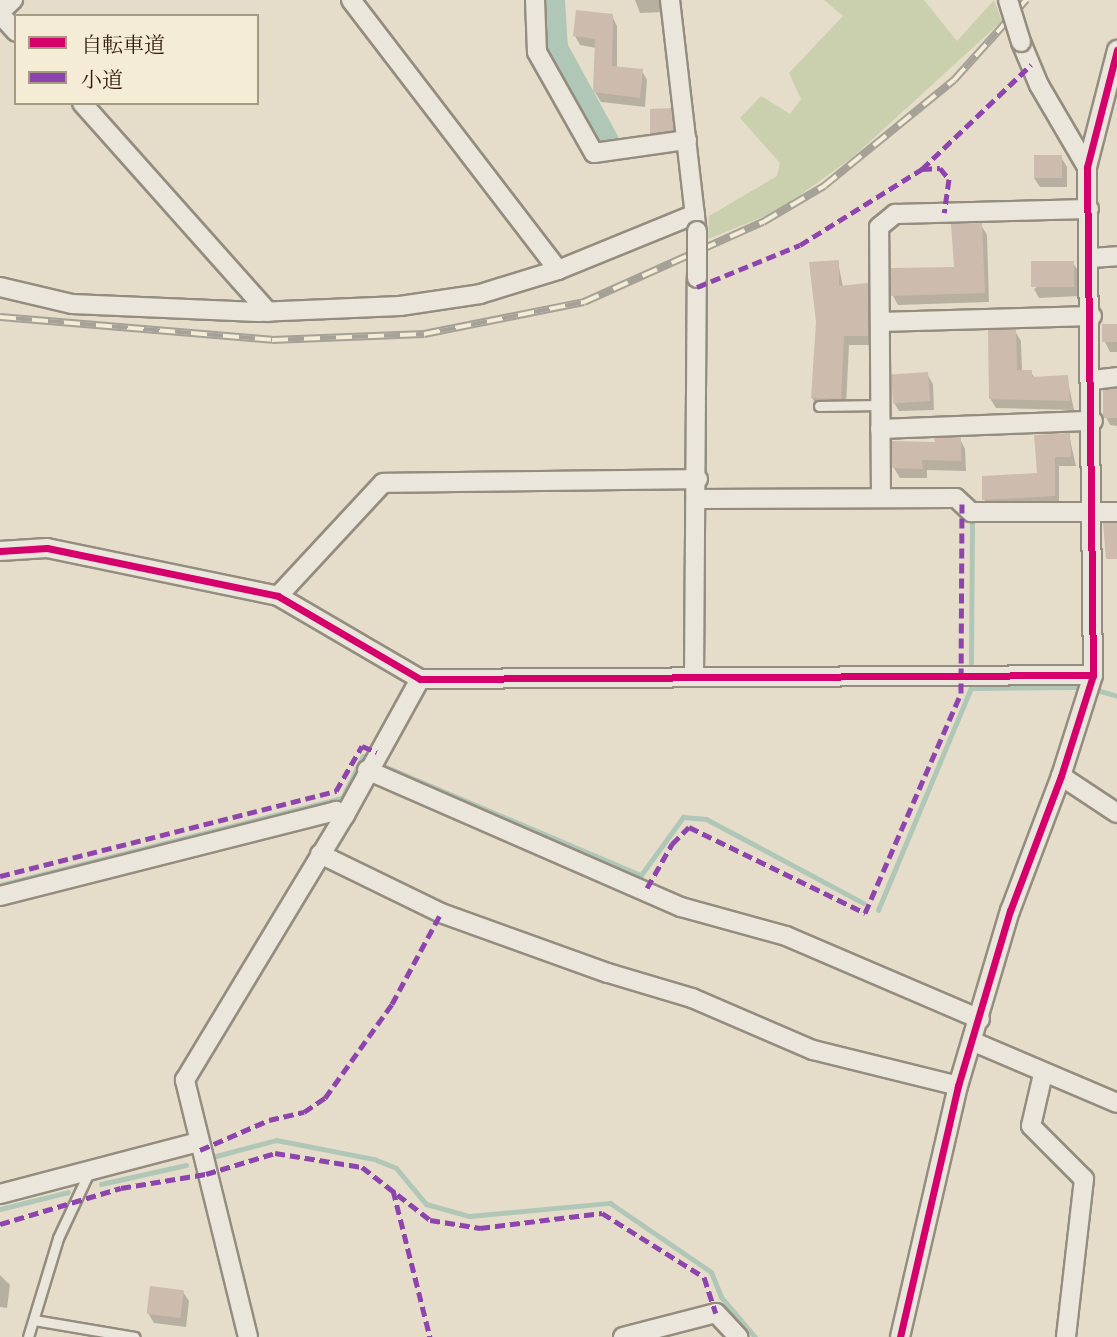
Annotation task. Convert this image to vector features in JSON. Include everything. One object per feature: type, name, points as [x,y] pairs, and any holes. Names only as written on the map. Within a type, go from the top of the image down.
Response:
[{"type":"street","points":[[13,0],[0,13],[14,30]]},
{"type":"street","points":[[351,0],[558,270]]},
{"type":"street","points":[[534,0],[537,52],[594,153],[687,140]]},
{"type":"street","points":[[670,0],[696,223],[698,499],[694,677]]},
{"type":"street","points":[[1008,0],[1021,42],[1039,85],[1087,167]]},
{"type":"street","points":[[900,1337],[958,1086],[974,1042],[1010,911],[1062,776],[1093,675],[1093,380],[1087,167],[1116,57]]},
{"type":"street","points":[[84,105],[268,312]]},
{"type":"street","points":[[881,497],[879,227],[895,214],[1089,209]]},
{"type":"street","points":[[0,287],[72,304],[268,312],[400,306],[480,294],[696,223]]},
{"type":"street","points":[[1091,258],[1117,256]]},
{"type":"street","points":[[880,322],[1092,316]]},
{"type":"street","points":[[1093,380],[1117,377]]},
{"type":"street","points":[[880,429],[1093,421]]},
{"type":"street","points":[[278,596],[383,483],[698,479]]},
{"type":"street","points":[[698,499],[956,498],[971,512],[1117,512]]},
{"type":"street","points":[[0,551],[47,548],[278,596],[421,678],[1093,675]]},
{"type":"street","points":[[248,1337],[184,1080],[345,815],[367,770],[421,678]]},
{"type":"street","points":[[367,770],[681,907],[786,936],[980,1019]]},
{"type":"street","points":[[1062,776],[1117,813]]},
{"type":"street","points":[[0,896],[335,811],[345,815]]},
{"type":"street","points":[[320,855],[441,913],[608,973],[692,998],[813,1049],[958,1086]]},
{"type":"street","points":[[974,1042],[1043,1074],[1117,1103]]},
{"type":"street","points":[[1043,1074],[1031,1126],[1084,1179],[1066,1337]]},
{"type":"street","points":[[0,1194],[198,1142]]},
{"type":"street","points":[[624,1337],[716,1313],[738,1337]]},
{"type":"lane","points":[[819,405],[880,405]]},
{"type":"lane","points":[[28,1337],[58,1238],[89,1172]]},
{"type":"lane","points":[[33,1320],[135,1337]]},
{"type":"green space","points":[[824,0],[924,0],[957,41],[994,0],[1002,21],[853,157],[778,211],[708,239],[709,216],[777,176],[780,163],[740,118],[761,96],[790,114],[801,99],[789,73],[843,16]]},
{"type":"building","points":[[576,10],[613,14],[612,66],[643,69],[640,98],[593,92],[595,39],[573,36]]},
{"type":"building","points":[[671,108],[674,130],[650,134],[650,109]]},
{"type":"building","points":[[1034,155],[1062,155],[1062,178],[1034,178]]},
{"type":"building","points":[[982,223],[985,293],[891,296],[891,268],[954,267],[951,224]]},
{"type":"building","points":[[839,260],[839,286],[868,283],[868,336],[844,336],[841,399],[811,398],[816,322],[809,262]]},
{"type":"building","points":[[1031,261],[1074,261],[1074,287],[1031,287]]},
{"type":"building","points":[[1102,324],[1117,324],[1117,342],[1102,342]]},
{"type":"building","points":[[988,330],[1016,330],[1017,370],[1032,370],[1032,377],[1068,375],[1070,401],[989,399]]},
{"type":"building","points":[[928,372],[930,401],[893,404],[891,375]]},
{"type":"building","points":[[1103,388],[1117,388],[1117,418],[1103,418]]},
{"type":"building","points":[[1070,433],[1071,457],[1055,457],[1055,496],[982,500],[982,476],[1037,473],[1034,435]]},
{"type":"building","points":[[961,437],[961,461],[922,460],[923,469],[892,468],[892,441],[935,442],[934,438]]},
{"type":"building","points":[[1103,523],[1117,523],[1117,559],[1106,559]]},
{"type":"building","points":[[150,1286],[184,1290],[180,1318],[147,1314]]},
{"type":"waterway","points":[[549,0],[552,49],[604,144]]},
{"type":"waterway","points":[[971,663],[972,521]]},
{"type":"waterway","points":[[878,910],[971,688],[1076,687]]},
{"type":"waterway","points":[[1100,691],[1117,696]]},
{"type":"waterway","points":[[0,885],[342,798],[363,756]]},
{"type":"waterway","points":[[386,767],[641,875],[683,817],[706,819],[863,903]]},
{"type":"waterway","points":[[216,1156],[276,1140],[374,1159],[396,1168],[426,1204],[469,1216],[610,1203],[711,1272],[721,1297],[755,1337]]},
{"type":"waterway","points":[[101,1184],[186,1165]]},
{"type":"waterway","points":[[0,1209],[68,1192]]},
{"type":"railway","points":[[0,317],[272,340],[424,334],[584,302],[763,222],[824,186],[954,80],[1026,0]]},
{"type":"marked path","points":[[922,169],[1031,65]]},
{"type":"marked path","points":[[697,287],[800,245],[922,169],[940,168],[949,179],[944,213]]},
{"type":"marked path","points":[[647,888],[672,844],[689,827],[865,913],[961,693],[962,504]]},
{"type":"marked path","points":[[0,876],[336,791],[362,746],[377,752]]},
{"type":"marked path","points":[[200,1150],[269,1120],[304,1112],[325,1098],[392,1004],[441,913]]},
{"type":"marked path","points":[[0,1224],[121,1188],[206,1174],[275,1153],[362,1167],[430,1220],[480,1228],[602,1213],[704,1277],[716,1313]]},
{"type":"marked path","points":[[393,1190],[430,1337]]},
{"type":"cycle path","points":[[900,1337],[958,1086],[1010,911],[1061,776],[1093,675],[1087,167],[1117,50]]},
{"type":"cycle path","points":[[0,551],[47,548],[278,596],[420,679],[1093,675]]}]
